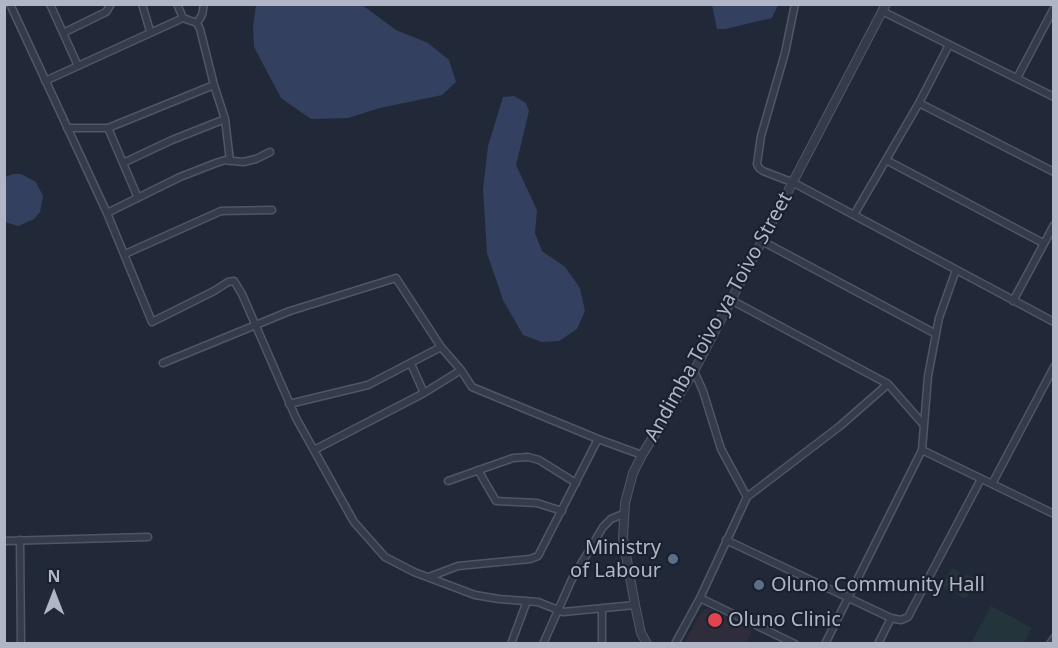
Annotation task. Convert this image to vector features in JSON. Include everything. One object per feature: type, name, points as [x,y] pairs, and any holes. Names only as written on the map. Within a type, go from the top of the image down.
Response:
[{"type":"street","points":[[10,4],[107,213],[152,322],[234,281],[242,294],[289,404],[314,450],[358,526],[391,561],[475,595],[527,600],[568,612],[635,605]]},
{"type":"street","points":[[50,4],[78,66]]},
{"type":"street","points":[[63,33],[106,12],[111,4]]},
{"type":"street","points":[[142,4],[150,31]]},
{"type":"street","points":[[177,4],[183,18]]},
{"type":"street","points":[[204,4],[202,15],[197,23],[225,119],[230,161]]},
{"type":"street","points":[[795,4],[785,53],[761,136],[757,164],[763,171],[794,183],[1053,322]]},
{"type":"street","points":[[884,8],[949,45],[1053,98]]},
{"type":"street","name":"Andimba Toivo ya Toivo Street","points":[[647,644],[635,605],[624,548],[623,514],[633,473],[694,371],[884,8]]},
{"type":"street","points":[[1017,78],[1053,8]]},
{"type":"street","points":[[45,81],[150,31],[183,18],[197,23]]},
{"type":"street","points":[[854,215],[949,45]]},
{"type":"street","points":[[67,128],[108,128],[214,85]]},
{"type":"street","points":[[919,102],[1053,172]]},
{"type":"street","points":[[123,163],[225,119]]},
{"type":"street","points":[[108,128],[138,198]]},
{"type":"street","points":[[107,213],[180,177],[216,163],[243,162],[270,152]]},
{"type":"street","points":[[886,160],[1043,243]]},
{"type":"street","points":[[125,254],[221,211],[272,210]]},
{"type":"street","points":[[1013,301],[1053,225]]},
{"type":"street","points":[[762,241],[936,334]]},
{"type":"street","points":[[825,644],[922,450],[928,376],[936,334],[944,302],[957,270]]},
{"type":"street","points":[[163,363],[290,311],[322,303],[340,295],[373,287],[396,278],[441,347],[461,370],[468,383],[477,390],[642,455]]},
{"type":"street","points":[[731,300],[888,384],[924,424]]},
{"type":"street","points":[[289,404],[368,385],[441,347]]},
{"type":"street","points":[[411,364],[424,393]]},
{"type":"street","points":[[992,484],[1053,367]]},
{"type":"street","points":[[314,450],[424,393],[461,370]]},
{"type":"street","points":[[694,371],[703,391],[721,449],[747,497]]},
{"type":"street","points":[[675,644],[700,598],[747,497],[840,426],[888,384]]},
{"type":"street","points":[[429,577],[458,566],[538,556],[598,439]]},
{"type":"street","points":[[922,450],[1053,514]]},
{"type":"street","points":[[448,481],[513,458],[528,457],[539,460],[576,483]]},
{"type":"street","points":[[478,470],[496,501],[537,502],[562,511]]},
{"type":"street","points":[[726,540],[891,618],[901,620],[908,617],[981,478]]},
{"type":"street","points":[[543,644],[572,579],[603,527],[611,519],[623,514]]},
{"type":"street","points":[[4,541],[148,537]]},
{"type":"street","points":[[20,540],[21,644]]},
{"type":"street","points":[[700,598],[795,644]]},
{"type":"street","points":[[511,644],[527,600]]},
{"type":"street","points":[[602,608],[602,644]]},
{"type":"street","points":[[878,644],[891,618]]},
{"type":"street","points":[[1050,644],[1053,638]]},
{"type":"shaded area","points":[[952,568],[961,573],[952,592],[942,587]]},
{"type":"shaded area","points":[[966,574],[976,579],[966,599],[956,594]]},
{"type":"shaded area","points":[[991,606],[1032,628],[1024,643],[971,643]]},
{"type":"shaded area","name":"Oluno Clinic","points":[[708,608],[752,630],[746,643],[684,643],[702,611]]},
{"type":"water","points":[[712,4],[778,5],[772,18],[717,29]]},
{"type":"water","points":[[256,5],[362,5],[396,30],[428,43],[449,60],[456,82],[442,95],[380,108],[348,118],[311,119],[281,98],[254,47],[253,27]]},
{"type":"water","points":[[514,96],[526,103],[529,111],[516,165],[537,210],[535,233],[542,251],[565,267],[580,288],[585,311],[577,329],[559,341],[542,342],[523,335],[503,300],[487,253],[483,189],[488,146],[503,97]]},
{"type":"water","points":[[21,174],[36,182],[43,196],[40,212],[34,219],[18,226],[5,222],[5,177]]},
{"type":"place","name":"Ministry of Labour","points":[[673,559]]},
{"type":"place","name":"Oluno Community Hall","points":[[759,585]]},
{"type":"place","name":"Oluno Clinic","points":[[715,620]]}]
